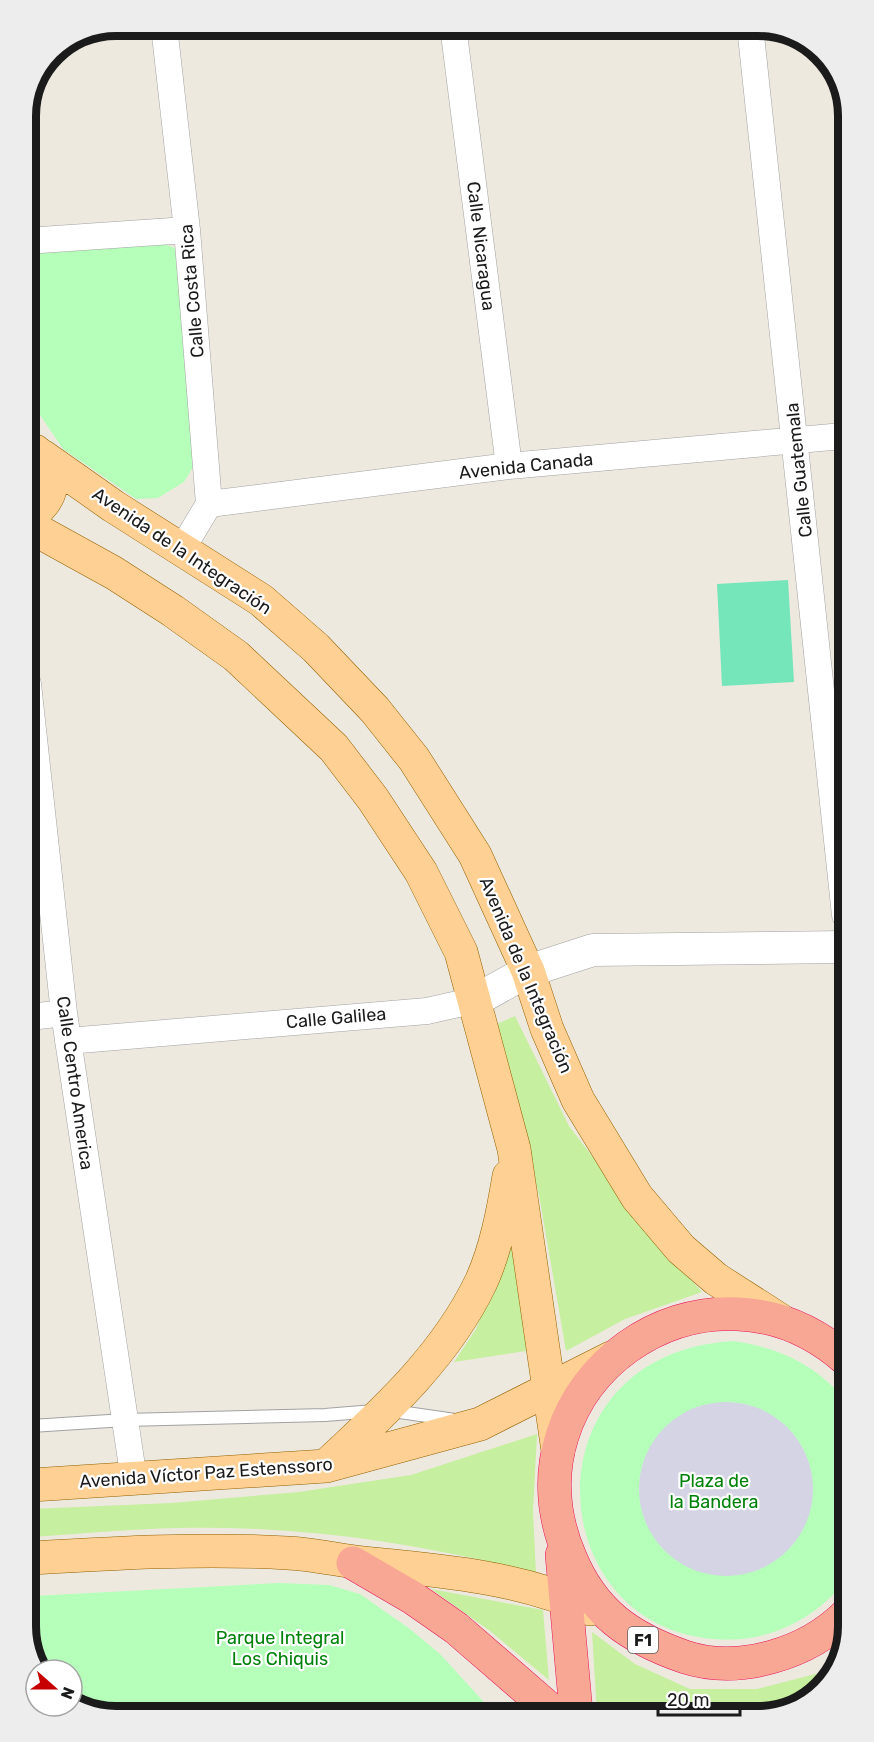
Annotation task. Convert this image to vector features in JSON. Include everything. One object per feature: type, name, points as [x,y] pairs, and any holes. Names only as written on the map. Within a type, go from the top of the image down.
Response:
[{"type":"highway","name":"F1","points":[[575,1706],[554,1479],[558,1451],[569,1417],[582,1393],[611,1358],[640,1337],[673,1322],[708,1313],[745,1313],[780,1320],[807,1330],[838,1347]]},
{"type":"highway","name":"F1","points":[[560,1535],[579,1580],[610,1618],[651,1645],[697,1661],[746,1663],[793,1651],[838,1624]]},
{"type":"highway","points":[[352,1563],[413,1598],[456,1628],[546,1706]]},
{"type":"main road","points":[[36,453],[49,466],[52,491],[36,512]]},
{"type":"main road","name":"Avenida de la Integración","points":[[36,453],[261,600],[316,648],[375,710],[414,759],[475,855],[528,971],[547,1029],[578,1100],[637,1197],[681,1249],[716,1279],[780,1320]]},
{"type":"main road","points":[[36,530],[114,573],[236,656],[333,748],[373,799],[422,872],[461,952],[476,1000],[514,1149],[558,1451]]},
{"type":"main road","points":[[326,1466],[386,1410],[436,1355],[481,1281],[501,1224],[514,1149]]},
{"type":"main road","name":"Avenida Víctor Paz Estenssoro","points":[[36,1485],[326,1466],[480,1424],[611,1358]]},
{"type":"main road","points":[[36,1558],[155,1550],[289,1553],[352,1563],[447,1571],[510,1582],[566,1598],[610,1618]]},
{"type":"street","name":"Calle Costa Rica","points":[[165,36],[187,230],[209,504]]},
{"type":"street","name":"Calle Nicaragua","points":[[454,36],[509,466]]},
{"type":"street","name":"Calle Guatemala","points":[[751,36],[838,847]]},
{"type":"street","points":[[36,240],[187,230]]},
{"type":"street","name":"Avenida Canada","points":[[209,504],[509,466],[838,437]]},
{"type":"street","points":[[182,549],[209,504]]},
{"type":"street","name":"Calle Centro America","points":[[36,757],[64,1013],[134,1480]]},
{"type":"street","name":"Calle Galilea","points":[[68,1041],[427,1011],[476,1000],[528,971],[593,951],[838,947]]},
{"type":"street","points":[[36,1016],[64,1013]]},
{"type":"lane","points":[[36,1426],[126,1420],[325,1415],[386,1410],[480,1424]]},
{"type":"green space","points":[[161,243],[175,248],[195,464],[184,482],[158,498],[136,499],[63,449],[36,409],[36,254]]},
{"type":"green space","points":[[788,580],[794,682],[722,686],[717,584]]},
{"type":"green space","points":[[515,1016],[569,1126],[661,1246],[702,1292],[625,1319],[566,1351],[539,1195],[497,1024]]},
{"type":"green space","points":[[512,1234],[532,1350],[454,1362],[476,1329]]},
{"type":"green space","name":"Plaza de la Bandera","points":[[733,1341],[750,1344],[797,1360],[824,1378],[838,1392],[838,1590],[815,1610],[787,1627],[757,1637],[742,1639],[675,1631],[625,1601],[593,1555],[580,1500],[587,1445],[614,1395],[663,1358]]},
{"type":"green space","points":[[537,1434],[533,1511],[536,1573],[448,1553],[313,1533],[223,1528],[123,1530],[36,1537],[36,1509],[171,1503],[299,1492],[411,1475]]},
{"type":"green space","name":"Parque Integral Los Chiquis","points":[[279,1583],[329,1585],[360,1594],[410,1629],[440,1654],[488,1706],[111,1706],[84,1699],[84,1658],[43,1658],[36,1626],[36,1596]]},
{"type":"green space","points":[[431,1589],[543,1610],[549,1680],[490,1631]]},
{"type":"green space","points":[[592,1632],[635,1664],[690,1689],[757,1689],[824,1670],[815,1683],[807,1689],[788,1700],[773,1704],[758,1706],[597,1706]]},
{"type":"shaded area","points":[[726,1402],[759,1409],[774,1417],[787,1428],[798,1441],[806,1456],[813,1489],[806,1522],[798,1537],[787,1550],[774,1561],[759,1569],[726,1576],[693,1569],[678,1561],[665,1550],[654,1537],[646,1522],[639,1489],[646,1456],[654,1441],[665,1428],[678,1417],[693,1409]]},
{"type":"building","points":[[836,1138],[838,1139],[838,1162]]}]
